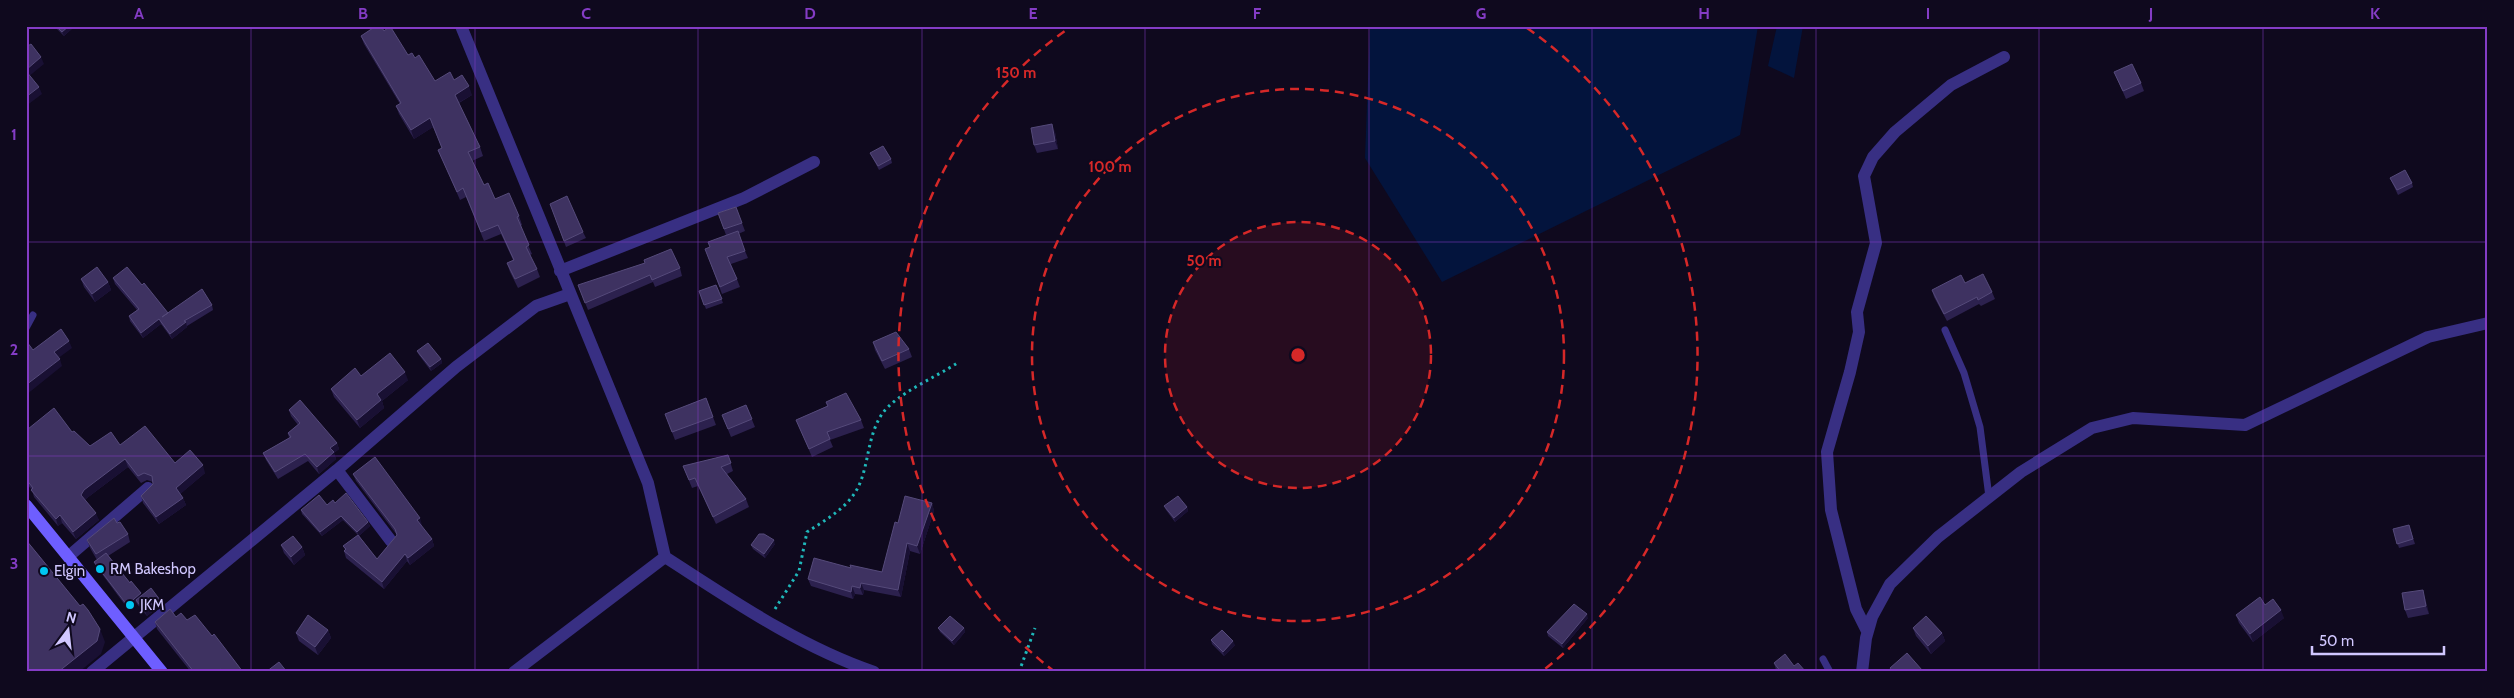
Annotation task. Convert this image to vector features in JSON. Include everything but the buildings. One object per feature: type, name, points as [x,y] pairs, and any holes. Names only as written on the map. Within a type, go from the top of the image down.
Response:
[{"type":"main road","points":[[26,506],[69,556],[162,672]]},
{"type":"street","points":[[460,26],[648,483],[665,557],[766,622],[842,661],[874,672]]},
{"type":"street","points":[[1867,631],[1856,609],[1831,510],[1827,452],[1854,356],[1859,332],[1857,312],[1876,243],[1864,176],[1873,156],[1895,132],[1951,84],[2004,57]]},
{"type":"street","points":[[560,270],[744,198],[814,162]]},
{"type":"street","points":[[92,672],[337,470],[456,367],[536,306],[570,294]]},
{"type":"street","points":[[1862,672],[1867,631],[1872,617],[1890,584],[1938,538],[2021,472],[2092,428],[2133,418],[2245,425],[2428,337],[2488,323]]},
{"type":"street","points":[[337,470],[391,541]]},
{"type":"street","points":[[69,556],[148,488]]},
{"type":"street","points":[[514,672],[665,557]]},
{"type":"lane","points":[[26,328],[33,315]]},
{"type":"lane","points":[[1945,330],[1964,373],[1980,427],[1989,498]]},
{"type":"lane","points":[[1823,659],[1830,672]]},
{"type":"path","points":[[766,622],[799,571],[808,532],[840,510],[860,485],[875,428],[882,414],[895,400],[957,363]]},
{"type":"path","points":[[1019,672],[1035,628]]},
{"type":"water","points":[[1370,26],[1758,26],[1740,135],[1442,282],[1365,158]]},
{"type":"water","points":[[1777,26],[1803,26],[1794,78],[1768,66]]},
{"type":"place","name":"RM Bakeshop","points":[[100,569]]},
{"type":"place","name":"Elgin","points":[[44,571]]},
{"type":"place","name":"JKM","points":[[130,605]]}]
